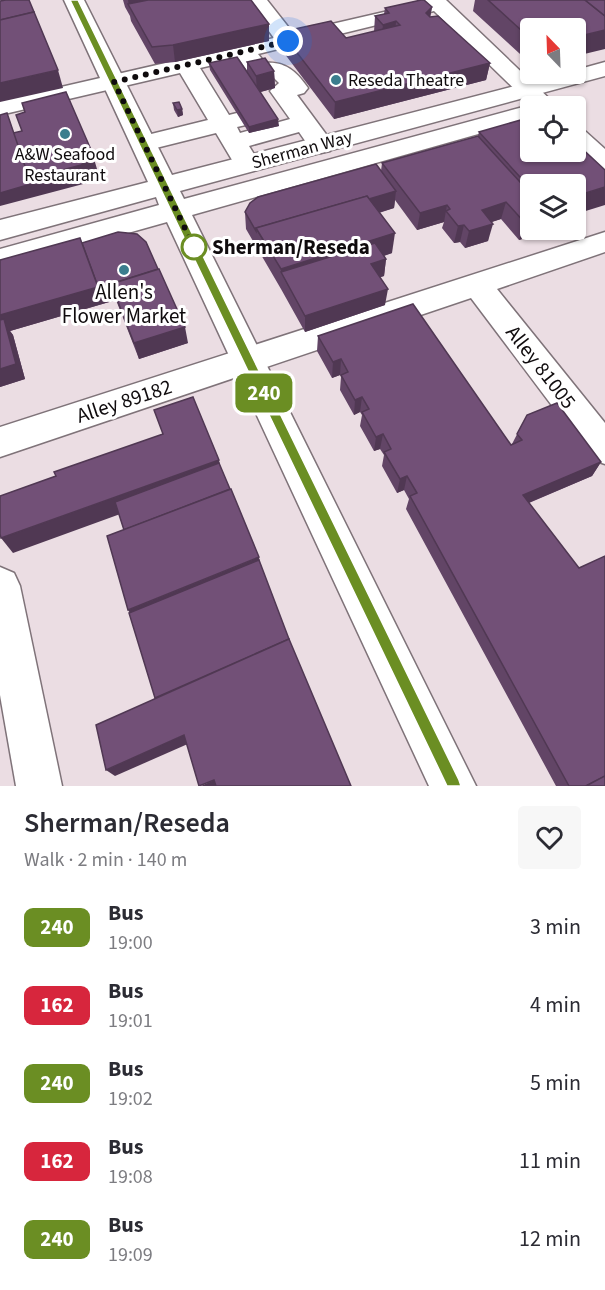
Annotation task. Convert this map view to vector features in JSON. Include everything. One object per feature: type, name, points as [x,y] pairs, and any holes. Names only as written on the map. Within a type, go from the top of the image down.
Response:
[{"type":"main road","points":[[74,0],[453,786]]},
{"type":"main road","points":[[256,0],[288,41]]},
{"type":"main road","points":[[0,108],[116,86],[199,76],[250,64],[288,41],[416,11],[436,1],[525,96]]},
{"type":"main road","points":[[250,64],[282,71],[296,88],[294,107],[321,145]]},
{"type":"main road","name":"Sherman Way","points":[[539,96],[605,69]]},
{"type":"main road","points":[[199,76],[228,120],[247,164]]},
{"type":"main road","points":[[586,97],[605,92]]},
{"type":"main road","name":"Sherman Way","points":[[0,259],[170,198],[247,164],[321,145],[520,102]]},
{"type":"main road","name":"Sherman Way","points":[[0,230],[170,198],[520,102]]},
{"type":"main road","points":[[265,105],[294,107]]},
{"type":"main road","points":[[144,143],[228,120],[294,107]]},
{"type":"main road","points":[[586,145],[605,163]]},
{"type":"main road","name":"Alley 89182","points":[[0,442],[605,242]]},
{"type":"main road","name":"Alley 81005","points":[[477,286],[605,449]]},
{"type":"main road","points":[[0,586],[39,786]]},
{"type":"building","points":[[29,0],[34,12],[0,20],[0,1]]},
{"type":"building","points":[[148,0],[251,0],[269,24],[173,45],[152,47],[128,4]]},
{"type":"building","points":[[421,0],[432,7],[426,13],[430,17],[438,16],[490,63],[335,102],[281,32],[331,21],[346,38],[400,25],[396,21],[383,25],[375,16],[389,13],[385,8]]},
{"type":"building","points":[[488,0],[585,0],[605,16],[605,30],[586,35],[586,18],[520,18],[520,29]]},
{"type":"building","points":[[585,0],[605,0],[605,16]]},
{"type":"building","points":[[34,12],[58,70],[0,83],[0,20]]},
{"type":"building","points":[[237,57],[278,119],[249,127],[209,63]]},
{"type":"building","points":[[265,58],[274,71],[256,76],[247,62]]},
{"type":"building","points":[[66,92],[92,152],[91,159],[81,165],[29,179],[13,133],[22,131],[16,115],[25,112],[22,103]]},
{"type":"building","points":[[179,102],[182,109],[177,110],[173,103]]},
{"type":"building","points":[[7,113],[31,184],[0,193],[0,115]]},
{"type":"building","points":[[520,120],[520,162],[586,162],[586,152],[605,170],[605,187],[586,193],[586,174],[520,174],[520,177],[479,132]]},
{"type":"building","points":[[478,136],[520,182],[520,217],[506,202],[482,210],[493,224],[469,231],[464,225],[458,226],[446,211],[450,209],[447,205],[420,213],[382,163]]},
{"type":"building","points":[[376,164],[396,191],[369,199],[367,196],[256,228],[256,231],[245,212],[250,203],[258,197]]},
{"type":"building","points":[[367,196],[395,233],[281,269],[256,228]]},
{"type":"building","name":"Allen's Flower Market","points":[[118,232],[137,234],[146,242],[158,269],[111,284],[113,288],[100,292],[82,243]]},
{"type":"building","points":[[80,238],[98,287],[0,315],[0,260]]},
{"type":"building","points":[[375,243],[386,259],[371,264],[388,289],[305,316],[281,272]]},
{"type":"building","points":[[159,269],[185,327],[134,343],[111,284]]},
{"type":"building","points":[[413,304],[511,445],[522,440],[517,434],[527,415],[557,403],[601,462],[523,495],[579,568],[605,556],[605,776],[586,786],[569,786],[410,496],[417,493],[407,476],[400,479],[384,452],[391,449],[383,434],[376,437],[362,412],[369,409],[362,397],[355,400],[341,375],[348,372],[341,359],[333,362],[318,336]]},
{"type":"building","points":[[4,319],[16,364],[0,369],[0,320]]},
{"type":"building","points":[[193,397],[219,460],[1,538],[0,496],[56,476],[54,472],[163,434],[154,410]]},
{"type":"building","points":[[219,463],[230,489],[124,530],[115,502]]},
{"type":"building","points":[[231,489],[259,557],[128,610],[107,536]]},
{"type":"building","points":[[259,560],[289,639],[155,698],[129,613]]},
{"type":"building","points":[[289,639],[351,786],[216,786],[214,780],[199,786],[184,735],[106,770],[96,725]]},
{"type":"building","points":[[605,776],[605,786],[586,786]]},
{"type":"bus line","name":"240","points":[[74,0],[453,786]]},
{"type":"place","name":"Reseda Theatre","points":[[336,80]]},
{"type":"place","name":"A&W Seafood Restaurant","points":[[65,134]]},
{"type":"place","name":"Sherman/Reseda","points":[[194,247]]},
{"type":"place","name":"Allen's Flower Market","points":[[124,270]]},
{"type":"route","points":[[194,247],[114,82],[288,41]]}]
